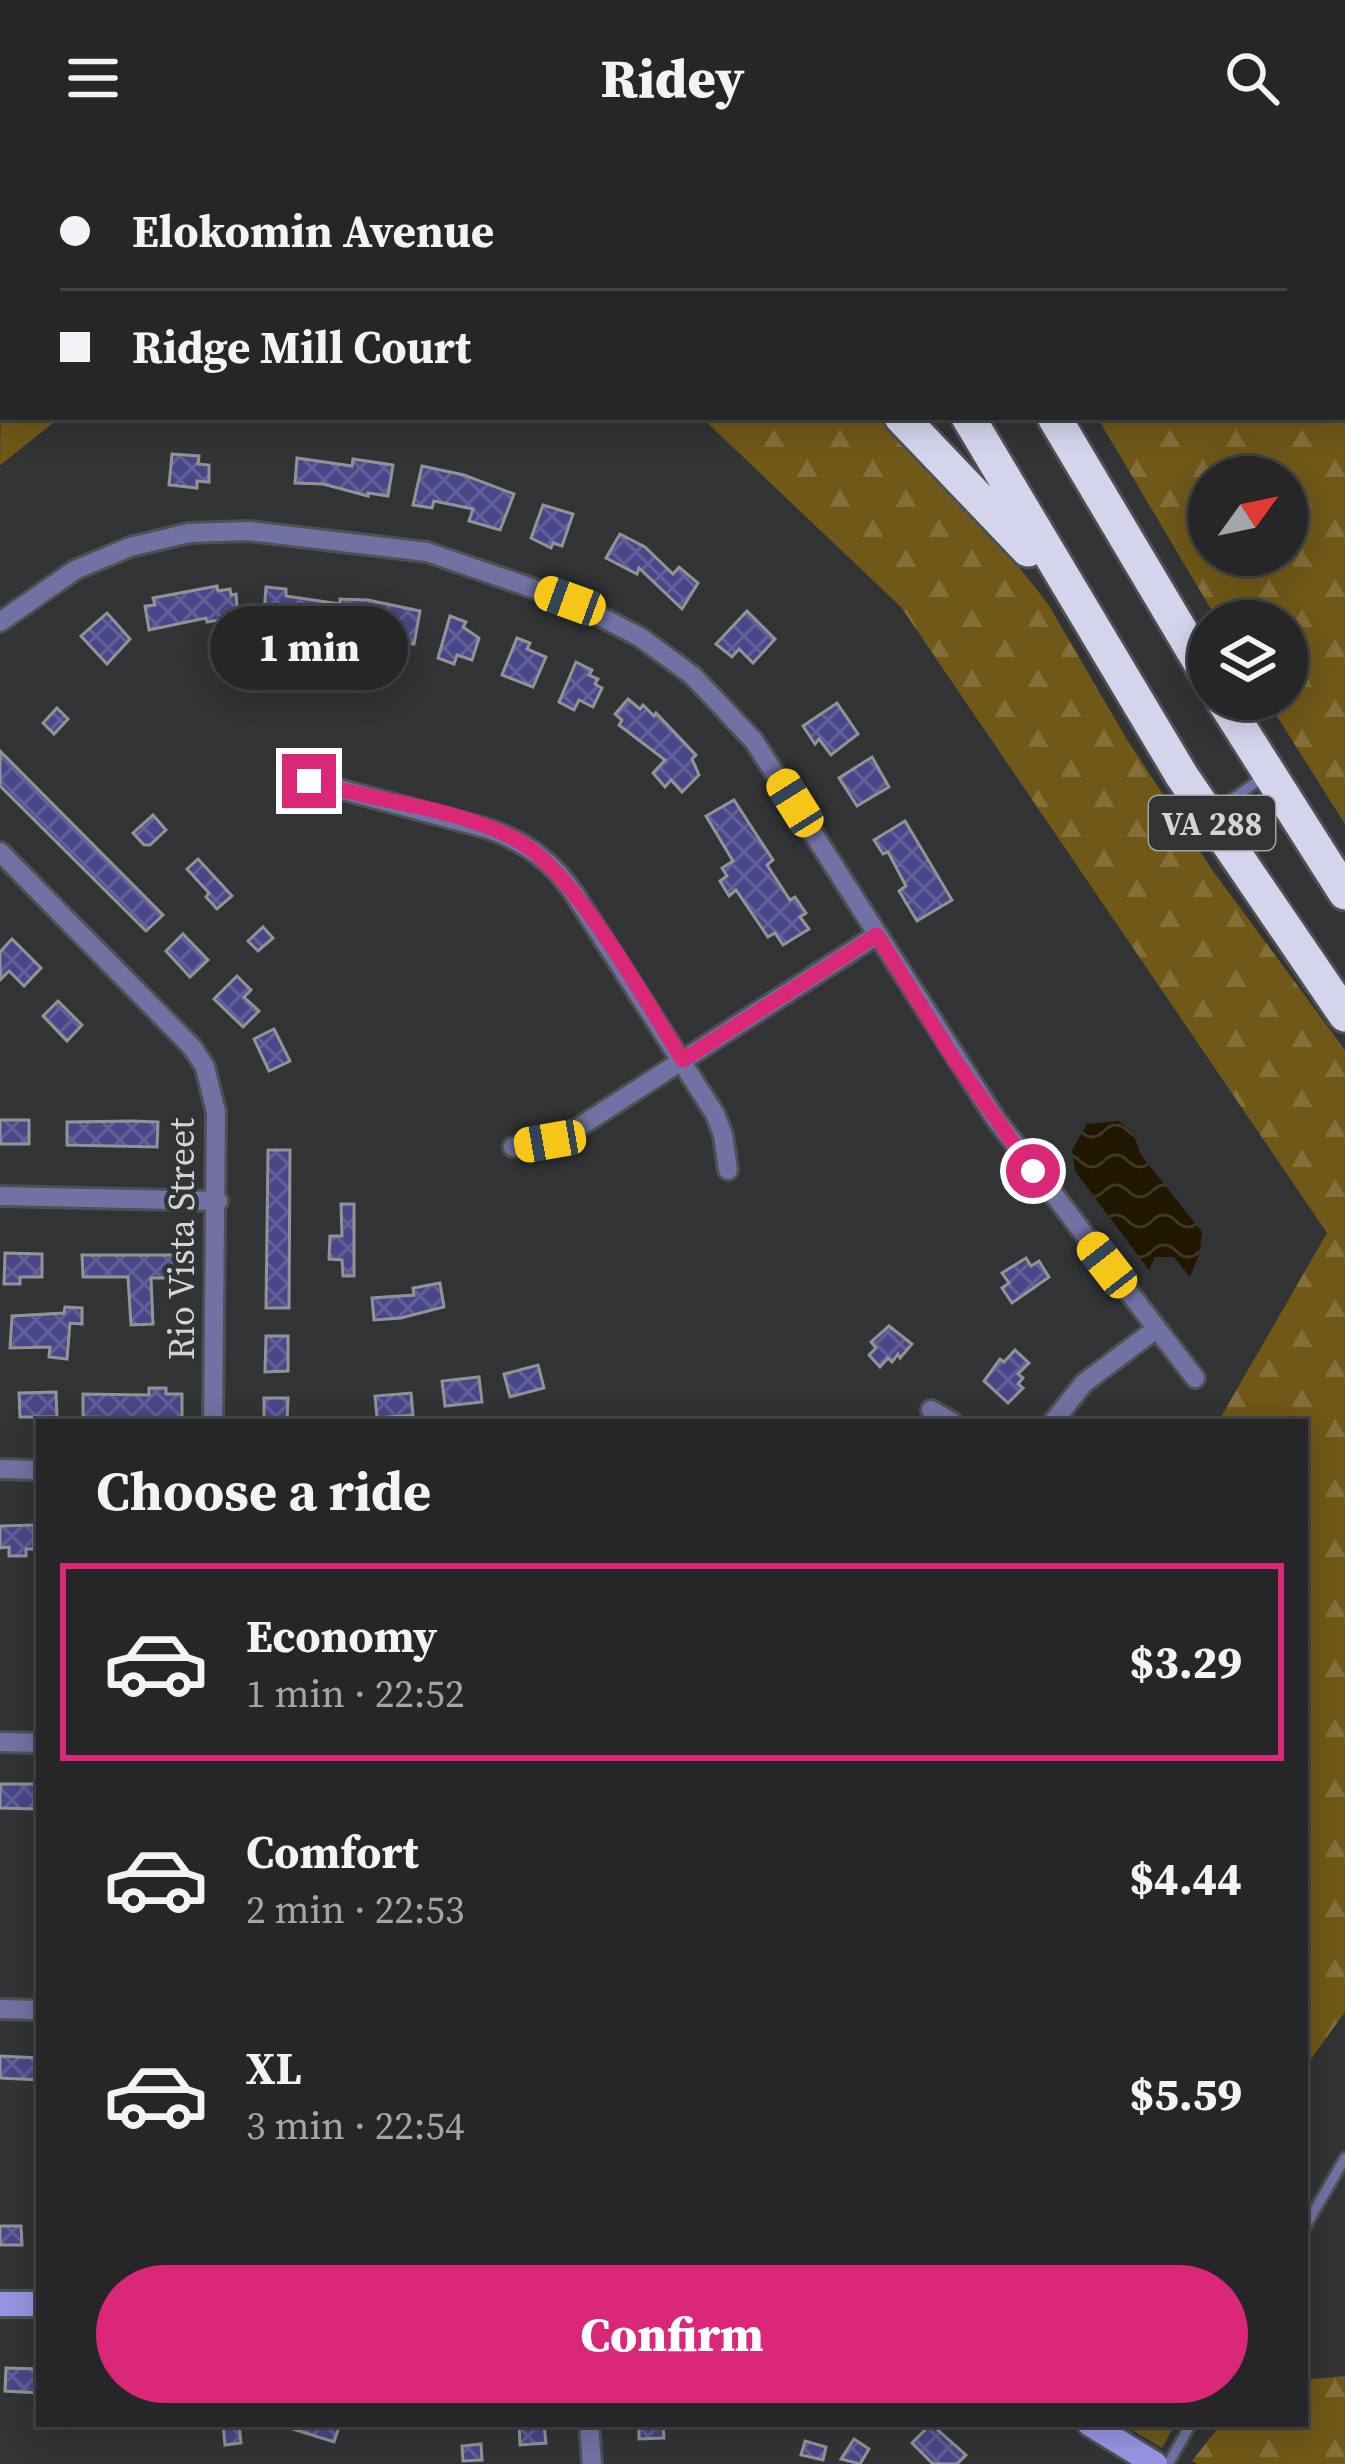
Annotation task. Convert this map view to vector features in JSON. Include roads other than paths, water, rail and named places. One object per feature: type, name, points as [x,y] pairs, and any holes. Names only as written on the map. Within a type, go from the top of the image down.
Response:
[{"type":"highway","points":[[904,420],[1000,516],[1090,624]]},
{"type":"highway","name":"VA 288","points":[[970,420],[1208,817],[1345,1015]]},
{"type":"highway","points":[[1056,420],[1188,642]]},
{"type":"highway","name":"VA 288","points":[[1234,720],[1345,893]]},
{"type":"street","points":[[0,622],[50,584],[130,547],[189,533],[249,531],[406,548],[495,574],[614,622],[668,656],[720,701],[774,770],[995,1118],[1195,1378]]},
{"type":"street","points":[[309,781],[470,823],[514,838],[536,852],[566,881],[683,1060],[720,1124],[728,1170]]},
{"type":"street","name":"Rio Vista Street","points":[[0,851],[177,1030],[205,1067],[216,1112],[213,1419]]},
{"type":"street","points":[[513,1148],[563,1136],[877,935]]},
{"type":"street","points":[[0,1196],[218,1201]]},
{"type":"street","points":[[1054,1419],[1084,1383],[1156,1328]]},
{"type":"street","points":[[931,1410],[947,1419]]},
{"type":"street","points":[[0,1469],[36,1470]]},
{"type":"street","points":[[0,1742],[36,1743]]},
{"type":"street","points":[[0,2009],[36,2009]]},
{"type":"street","points":[[0,2304],[36,2305]]},
{"type":"street","points":[[589,2427],[592,2464]]},
{"type":"street","points":[[1093,2427],[1121,2456],[1156,2464]]},
{"type":"lane","points":[[1208,817],[1267,775]]},
{"type":"lane","points":[[1308,2222],[1345,2158]]},
{"type":"lane","points":[[1168,2464],[1189,2427]]},
{"type":"water","points":[[1119,1121],[1133,1133],[1141,1155],[1202,1232],[1190,1277],[1174,1257],[1155,1257],[1149,1270],[1075,1171],[1072,1150],[1087,1124]]}]
